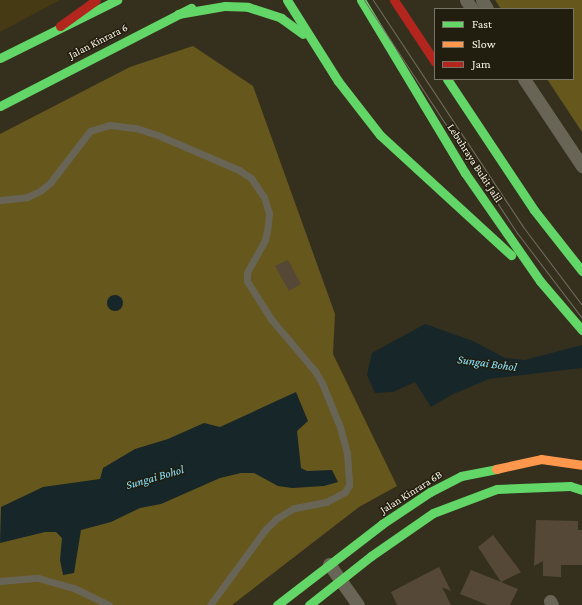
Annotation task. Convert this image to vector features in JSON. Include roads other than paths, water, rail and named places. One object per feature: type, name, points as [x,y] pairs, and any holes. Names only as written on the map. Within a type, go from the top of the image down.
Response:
[{"type":"main road","points":[[60,26],[96,0]]},
{"type":"main road","points":[[0,58],[60,26],[117,0]]},
{"type":"main road","name":"Jalan Kinrara 6","points":[[0,106],[178,14],[209,0]]},
{"type":"main road","points":[[287,0],[310,40],[355,106],[380,135],[540,281]]},
{"type":"main road","name":"Lebuhraya Bukit Jalil","points":[[360,0],[465,173],[540,281],[580,328]]},
{"type":"main road","points":[[394,0],[434,60]]},
{"type":"main road","points":[[178,14],[225,6],[248,7],[281,18],[310,40]]},
{"type":"main road","name":"Lebuhraya Bukit Jalil","points":[[447,80],[534,210],[582,271]]},
{"type":"main road","name":"Jalan Kinrara 6B","points":[[277,605],[330,564],[424,496],[461,476],[541,460],[582,465]]},
{"type":"main road","points":[[309,605],[433,513],[497,488],[570,486],[582,490]]},
{"type":"street","points":[[525,80],[582,166]]},
{"type":"street","points":[[330,564],[356,601]]},
{"type":"lane","points":[[0,200],[28,197],[40,191],[53,179],[90,130],[110,125],[136,128],[160,136],[239,170],[251,178],[264,197],[269,213],[265,240],[247,272],[247,281],[271,320],[315,371],[322,383],[340,427],[347,453],[349,485],[345,492],[326,502],[294,508],[276,519],[265,530],[210,605]]},
{"type":"lane","points":[[0,581],[38,578],[74,588],[109,605]]},
{"type":"water","points":[[115,295],[121,297],[123,303],[121,309],[115,311],[109,309],[107,303],[109,297]]},
{"type":"water","name":"Sungai Bohol","points":[[425,324],[473,341],[505,358],[525,360],[582,345],[582,368],[489,379],[451,395],[431,407],[415,382],[393,392],[375,393],[367,375],[372,353]]},
{"type":"water","name":"Sungai Bohol","points":[[296,392],[308,421],[297,431],[301,468],[307,471],[332,470],[338,482],[324,486],[292,488],[278,486],[254,473],[241,473],[220,478],[161,504],[140,508],[111,522],[81,530],[74,573],[63,575],[60,560],[62,538],[56,532],[45,532],[0,543],[1,507],[43,487],[100,479],[103,468],[135,449],[168,439],[204,423],[220,427]]},
{"type":"tram line","points":[[364,0],[518,234],[582,318]]},
{"type":"tram line","points":[[373,0],[524,228],[582,305]]}]
